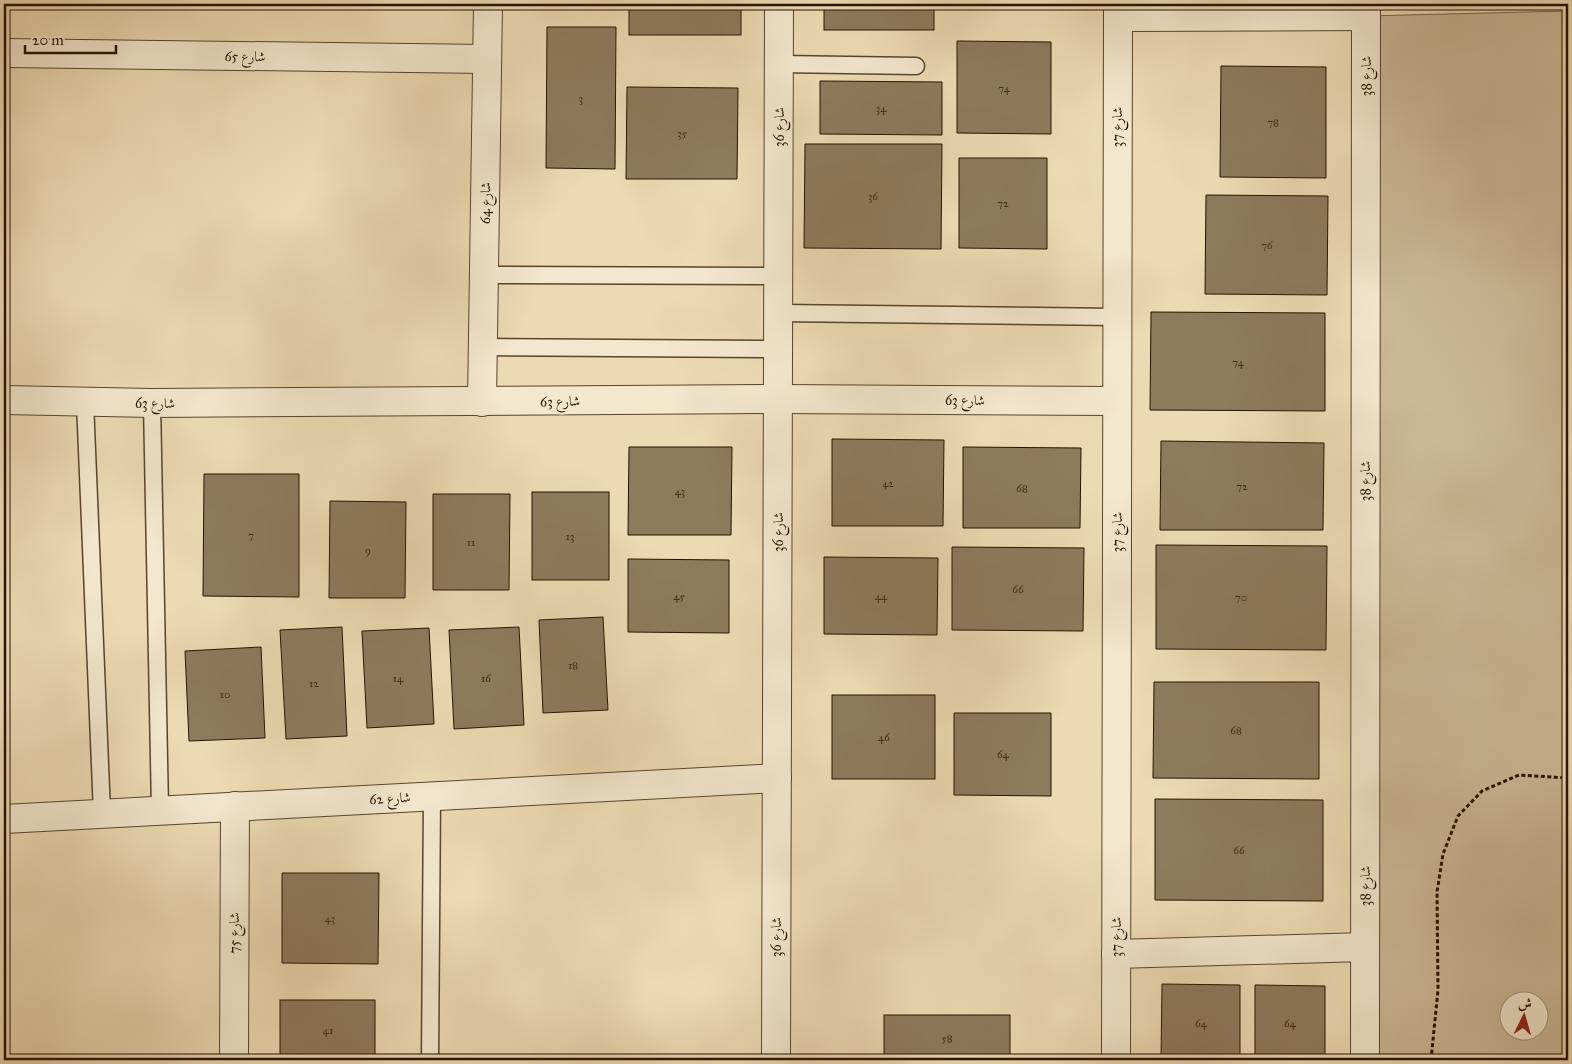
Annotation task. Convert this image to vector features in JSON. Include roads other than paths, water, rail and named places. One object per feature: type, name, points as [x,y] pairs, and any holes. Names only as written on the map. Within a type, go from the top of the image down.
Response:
[{"type":"street","name":"شارع 64","points":[[482,402],[488,4]]},
{"type":"street","name":"شارع 36","points":[[776,1060],[780,4]]},
{"type":"street","name":"شارع 38","points":[[1118,10],[1366,10],[1365,1060]]},
{"type":"street","name":"شارع 37","points":[[1116,1060],[1118,10]]},
{"type":"street","name":"شارع 65","points":[[4,53],[487,59]]},
{"type":"street","name":"شارع 63","points":[[4,400],[152,403],[778,399],[1117,401]]},
{"type":"street","name":"شارع 62","points":[[4,819],[777,778]]},
{"type":"street","name":"شارع 75","points":[[234,806],[234,1060]]},
{"type":"street","points":[[1116,954],[1365,947]]},
{"type":"lane","points":[[779,64],[916,66]]},
{"type":"lane","points":[[484,275],[779,276]]},
{"type":"lane","points":[[779,313],[1117,317]]},
{"type":"lane","points":[[482,347],[779,348]]},
{"type":"lane","points":[[85,402],[102,814]]},
{"type":"lane","points":[[152,403],[160,810]]},
{"type":"lane","points":[[430,1060],[432,796]]}]
